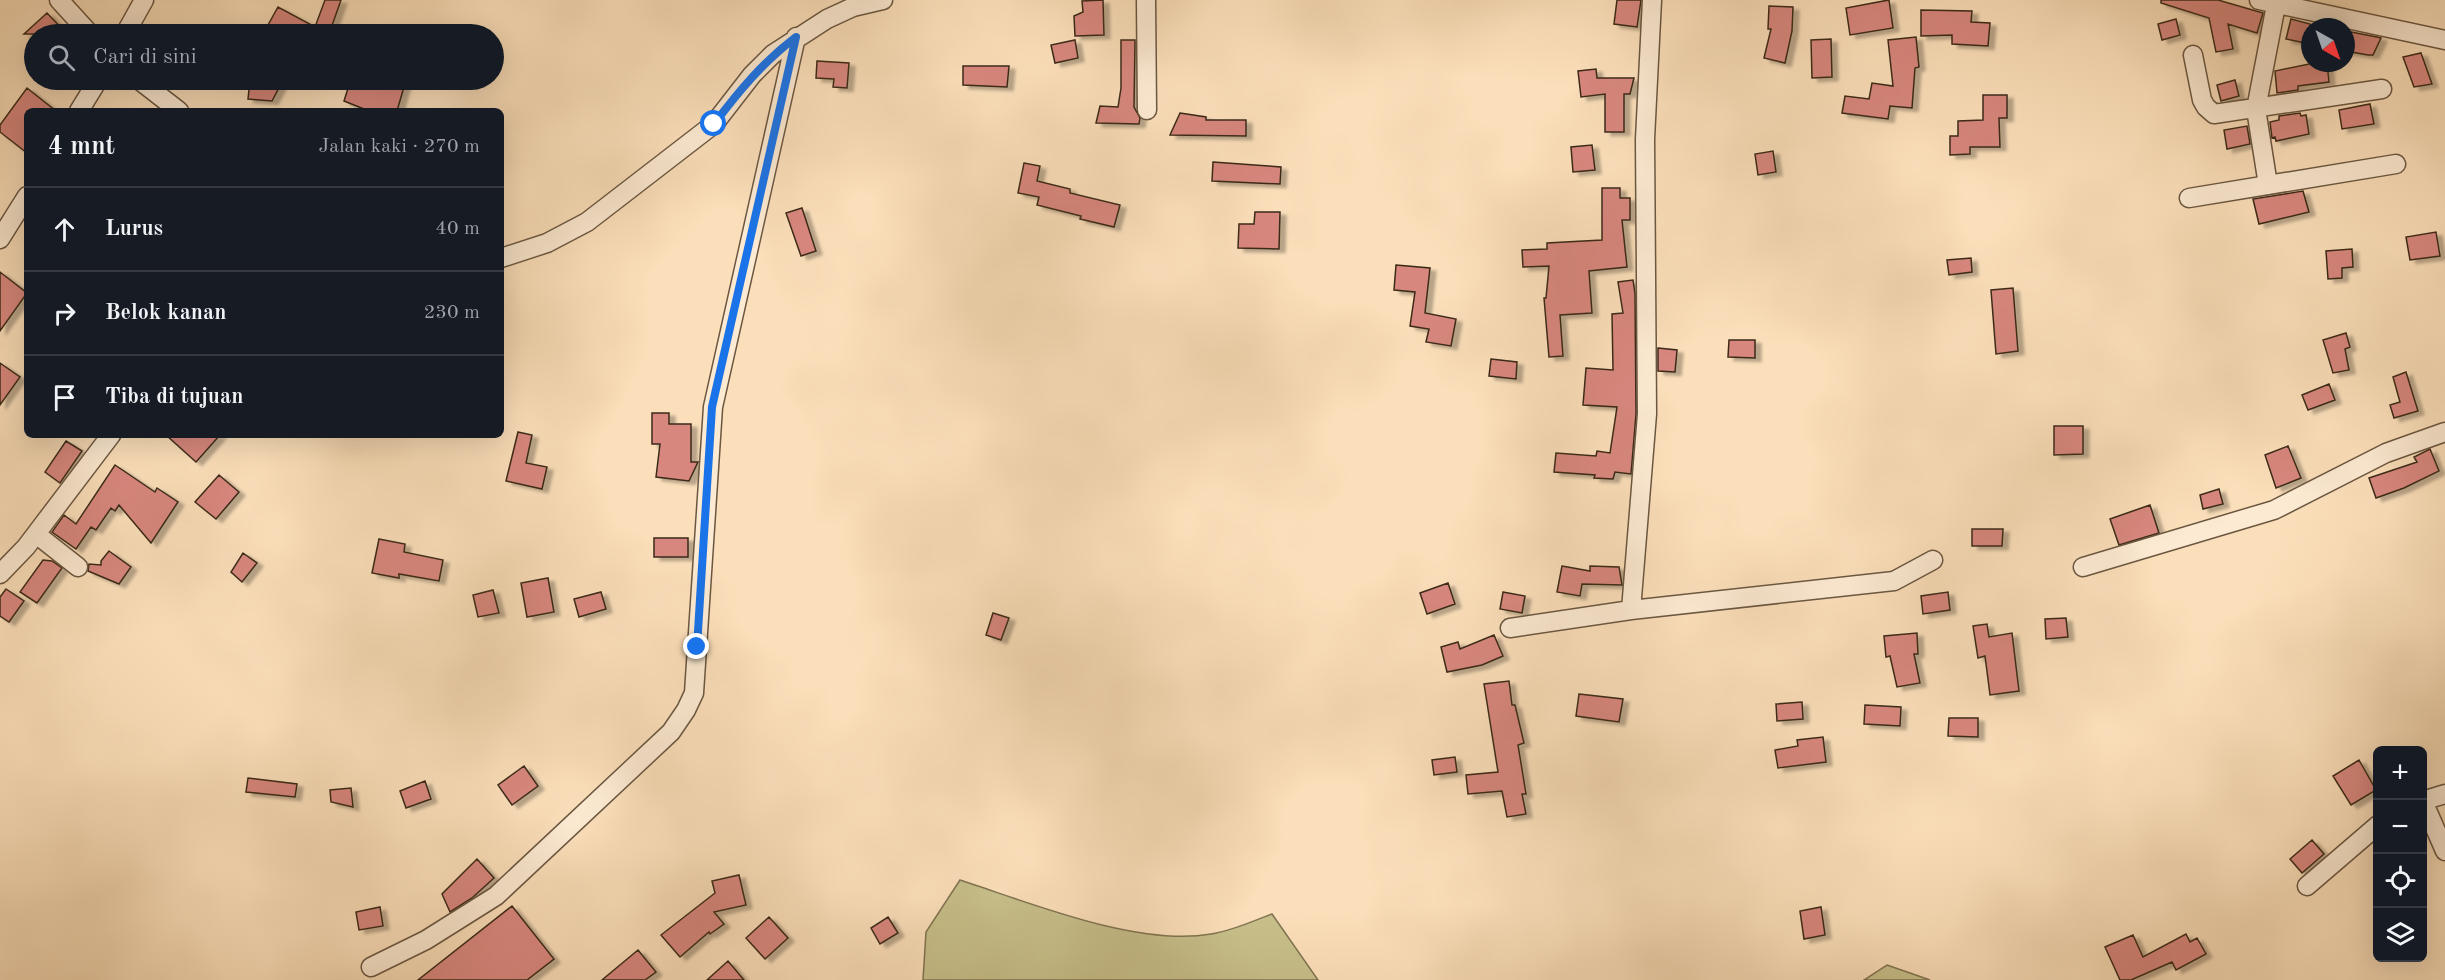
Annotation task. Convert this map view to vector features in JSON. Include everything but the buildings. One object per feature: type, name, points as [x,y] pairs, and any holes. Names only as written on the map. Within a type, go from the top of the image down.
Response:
[{"type":"street","points":[[59,0],[81,24]]},
{"type":"street","points":[[131,24],[144,0]]},
{"type":"street","points":[[504,257],[547,243],[587,222],[714,124],[752,75],[773,54],[796,37],[853,8],[883,0]]},
{"type":"street","points":[[1146,0],[1147,110]]},
{"type":"street","points":[[1631,610],[1647,414],[1644,139],[1652,0]]},
{"type":"street","points":[[2268,185],[2256,109],[2278,3],[2445,40]]},
{"type":"street","points":[[371,967],[426,940],[496,896],[671,732],[694,693],[712,407],[796,37]]},
{"type":"street","points":[[2193,55],[2202,100],[2210,111],[2219,114],[2382,89]]},
{"type":"street","points":[[81,108],[92,90]]},
{"type":"street","points":[[152,90],[175,108]]},
{"type":"street","points":[[2188,198],[2396,164]]},
{"type":"street","points":[[0,240],[24,201]]},
{"type":"street","points":[[2083,567],[2274,510],[2386,453],[2445,432]]},
{"type":"street","points":[[0,574],[36,534],[109,438]]},
{"type":"street","points":[[36,534],[78,567]]},
{"type":"street","points":[[1510,628],[1631,610],[1894,581],[1933,560]]},
{"type":"street","points":[[2426,800],[2445,794]]},
{"type":"street","points":[[2427,810],[2445,851]]},
{"type":"street","points":[[2307,886],[2373,829]]},
{"type":"shaded area","points":[[960,880],[1051,911],[1118,929],[1151,934],[1182,936],[1219,933],[1272,914],[1318,980],[923,980],[926,932]]},
{"type":"shaded area","points":[[1887,965],[1930,980],[1864,980]]},
{"type":"route","points":[[697,647],[712,407],[796,37],[773,54],[752,75],[714,124]]}]
